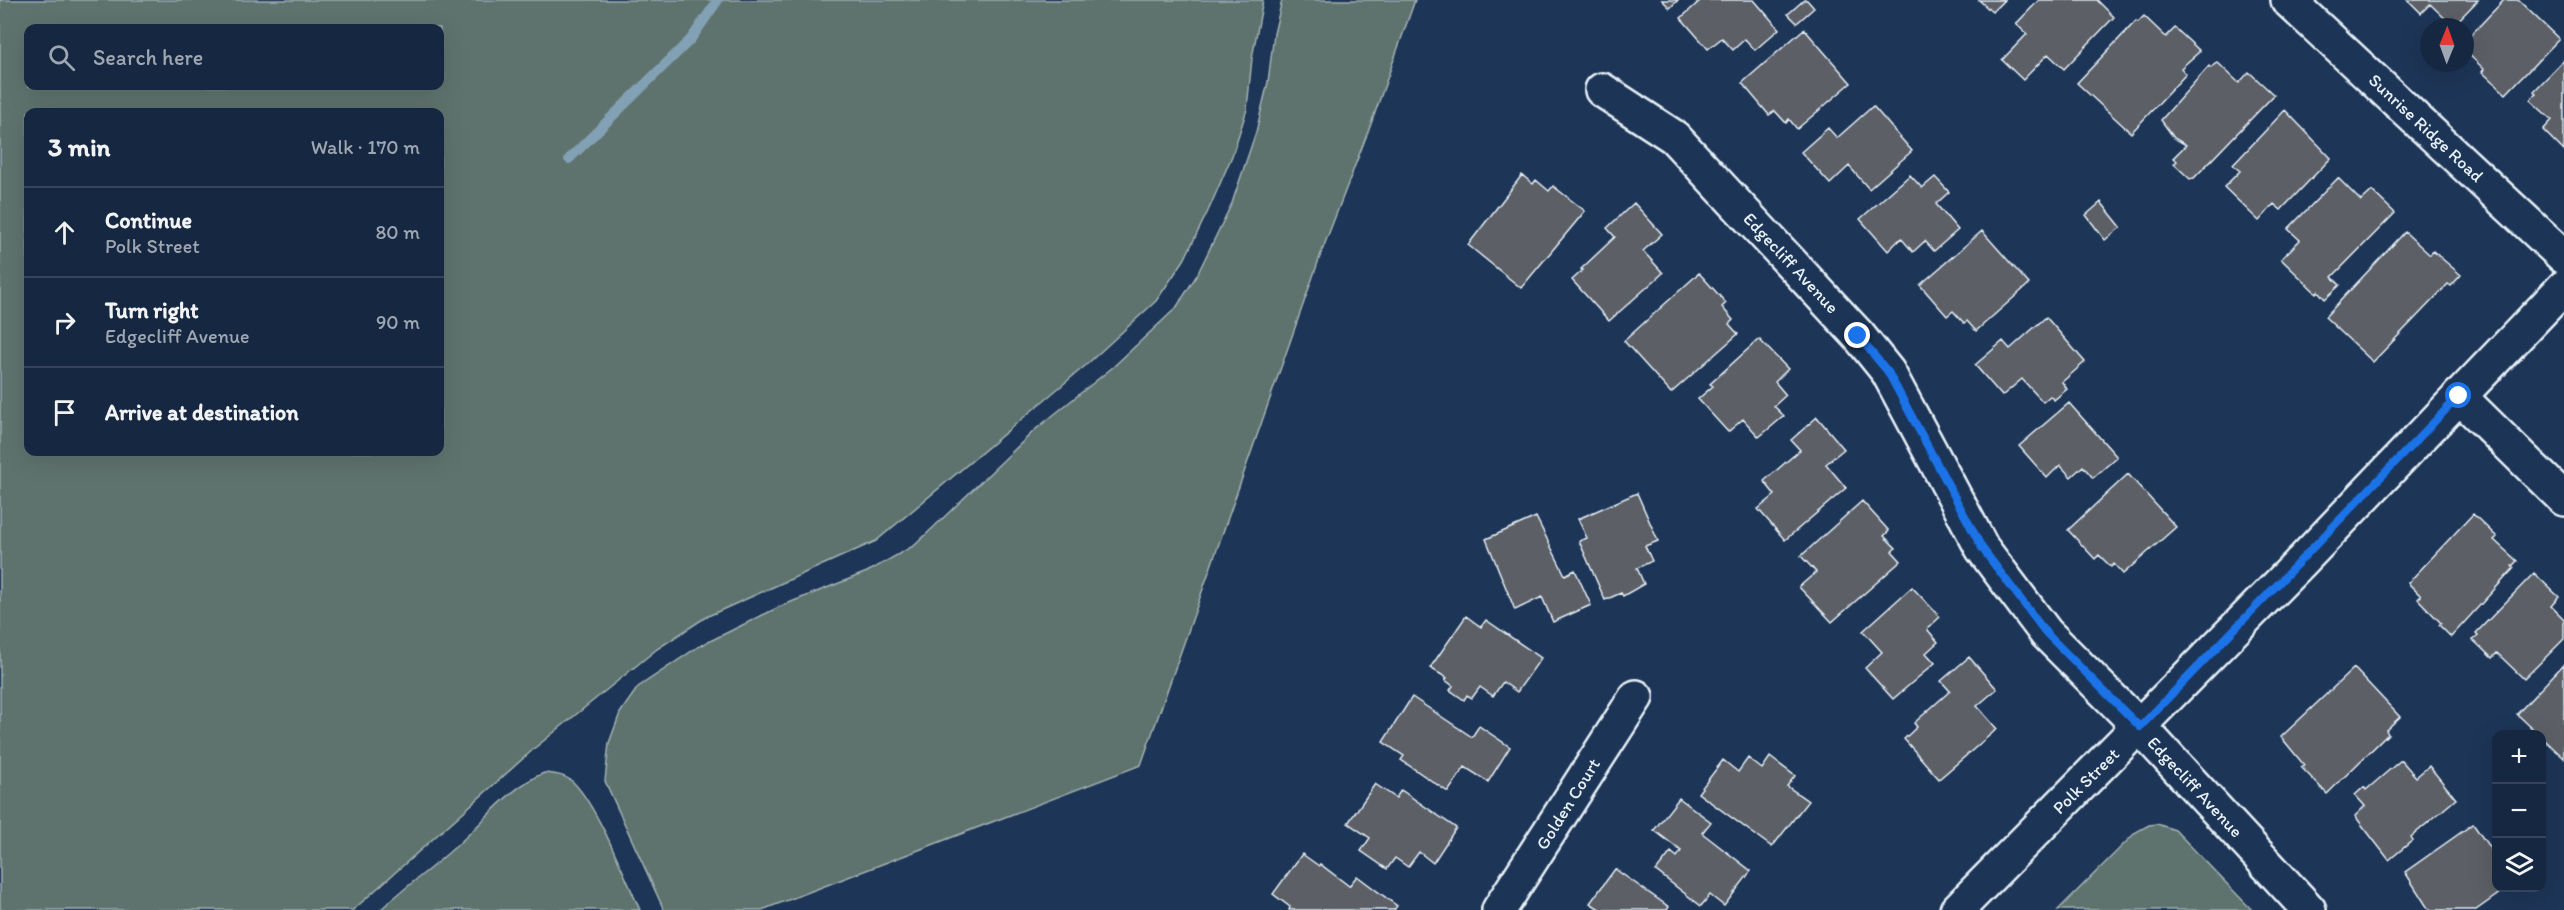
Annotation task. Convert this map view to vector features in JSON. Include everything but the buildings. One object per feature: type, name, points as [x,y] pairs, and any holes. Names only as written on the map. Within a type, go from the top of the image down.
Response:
[{"type":"street","name":"Sunrise Ridge Road","points":[[2288,0],[2564,257]]},
{"type":"street","name":"Edgecliff Avenue","points":[[1602,90],[1674,137],[1866,345],[1888,372],[1982,548],[2046,633],[2140,727],[2309,910]]},
{"type":"street","name":"Polk Street","points":[[1957,910],[2140,727],[2564,287]]},
{"type":"street","points":[[2459,396],[2564,499]]},
{"type":"street","name":"Golden Court","points":[[1499,910],[1636,697]]},
{"type":"green space","points":[[0,0],[1263,0],[1252,58],[1247,109],[1232,156],[1184,260],[1156,301],[1085,366],[876,541],[706,617],[657,649],[536,747],[353,910],[0,910]]},
{"type":"green space","points":[[1282,0],[1415,0],[1371,124],[1322,251],[1141,765],[762,910],[664,910],[605,781],[609,743],[620,713],[638,687],[698,647],[781,606],[867,572],[915,545],[1036,429],[1113,367],[1176,308],[1197,275],[1232,203],[1256,132],[1268,82],[1274,34]]},
{"type":"green space","points":[[544,773],[567,778],[583,794],[610,844],[640,910],[380,910],[455,847],[508,796],[531,779]]},
{"type":"green space","points":[[2157,824],[2175,830],[2252,910],[2058,910],[2136,832],[2149,825]]},
{"type":"waterway","points":[[569,159],[691,39],[718,0]]},
{"type":"route","points":[[1858,336],[1888,372],[1982,548],[2046,633],[2140,727],[2459,396]]}]
